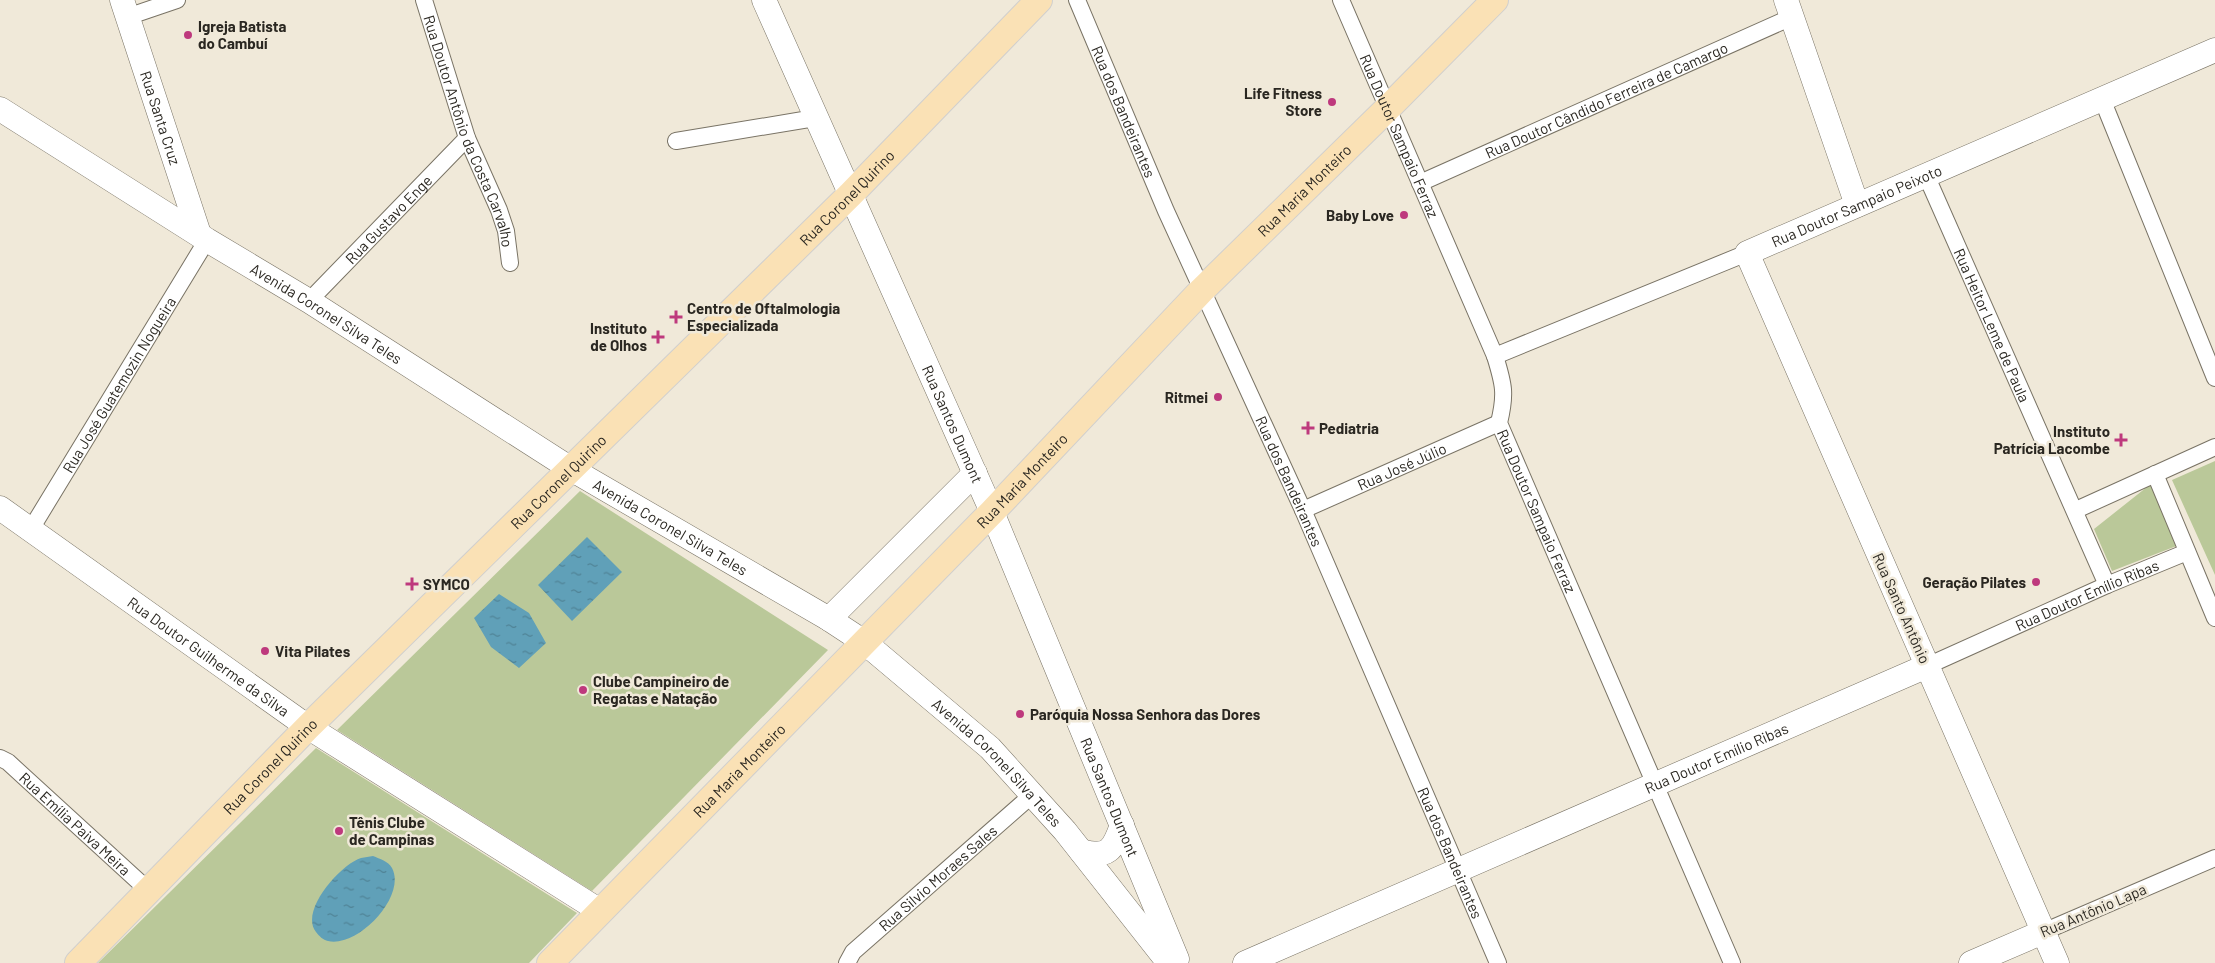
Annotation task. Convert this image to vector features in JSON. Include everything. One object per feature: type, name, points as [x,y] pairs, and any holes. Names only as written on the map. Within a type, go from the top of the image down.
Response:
[{"type":"main road","name":"Rua Coronel Quirino","points":[[78,963],[308,727],[850,195],[1039,0]]},
{"type":"main road","name":"Rua Maria Monteiro","points":[[550,963],[992,512],[1202,290],[1387,110],[1495,0]]},
{"type":"street","points":[[124,8],[177,0]]},
{"type":"street","name":"Rua Doutor Antônio da Costa Carvalho","points":[[424,0],[467,138],[500,210],[506,230],[510,263]]},
{"type":"street","name":"Rua Santos Dumont","points":[[764,0],[992,512],[1178,963]]},
{"type":"street","name":"Rua dos Bandeirantes","points":[[1077,0],[1166,211],[1303,510],[1456,870],[1498,963]]},
{"type":"street","name":"Rua Doutor Sampaio Ferraz","points":[[1341,0],[1495,356],[1504,391],[1499,423],[1732,963]]},
{"type":"street","name":"Rua Santa Cruz","points":[[124,8],[203,237]]},
{"type":"street","points":[[1789,8],[1857,205]]},
{"type":"street","name":"Rua Doutor Cândido Ferreira de Camargo","points":[[1420,183],[1789,8]]},
{"type":"street","name":"Rua Doutor Sampaio Peixoto","points":[[1495,356],[1747,253],[2215,50]]},
{"type":"street","points":[[2102,99],[2215,378]]},
{"type":"street","name":"Avenida Coronel Silva Teles","points":[[0,109],[203,237],[309,301],[571,469],[829,619],[864,642],[990,748],[1081,851],[1169,963]]},
{"type":"street","points":[[676,141],[815,118]]},
{"type":"street","name":"Rua Gustavo Enge","points":[[309,301],[467,138]]},
{"type":"street","name":"Rua Heitor Leme de Paula","points":[[1926,175],[2076,510],[2107,585]]},
{"type":"street","name":"Rua José Guatemozin Nogueira","points":[[32,529],[203,237]]},
{"type":"street","name":"Rua Santo Antônio","points":[[1747,253],[2057,963]]},
{"type":"street","name":"Rua José Júlio","points":[[1303,510],[1499,423]]},
{"type":"street","points":[[2076,510],[2215,448]]},
{"type":"street","points":[[829,619],[975,473]]},
{"type":"street","points":[[2155,474],[2215,618]]},
{"type":"street","name":"Rua Doutor Guilherme da Silva","points":[[0,508],[308,727],[600,911]]},
{"type":"street","name":"Rua Doutor Emílio Ribas","points":[[1245,963],[1928,666],[2107,585],[2187,552]]},
{"type":"street","name":"Rua Emília Paiva Meira","points":[[0,758],[8,762],[148,891]]},
{"type":"street","name":"Rua Silvio Moraes Sales","points":[[847,963],[853,952],[1032,795]]},
{"type":"street","points":[[1081,851],[1098,855],[1107,852],[1117,838],[1122,825]]},
{"type":"street","name":"Rua Antônio Lapa","points":[[1971,963],[2215,858]]},
{"type":"green space","points":[[2215,461],[2215,575],[2172,480]]},
{"type":"green space","points":[[2152,483],[2179,545],[2112,571],[2094,529]]},
{"type":"green space","name":"Clube Campineiro de Regatas e Natação","points":[[580,491],[828,650],[592,891],[337,730]]},
{"type":"green space","name":"Tênis Clube de Campinas","points":[[316,748],[577,913],[529,963],[98,963]]},
{"type":"water","points":[[587,537],[622,572],[572,621],[538,585]]},
{"type":"water","points":[[499,594],[529,613],[546,643],[519,668],[491,647],[474,618]]},
{"type":"water","points":[[373,856],[386,862],[392,868],[395,879],[393,892],[386,905],[377,918],[353,936],[340,941],[323,939],[316,932],[312,923],[317,901],[343,869],[361,858]]},
{"type":"place","name":"Igreja Batista do Cambuí","points":[[188,35]]},
{"type":"place","name":"Life Fitness Store","points":[[1332,102]]},
{"type":"place","name":"Baby Love","points":[[1404,215]]},
{"type":"place","name":"Centro de Oftalmologia Especializada","points":[[676,317]]},
{"type":"place","name":"Instituto de Olhos","points":[[658,337]]},
{"type":"place","name":"Ritmei","points":[[1218,397]]},
{"type":"place","name":"Pediatria","points":[[1308,428]]},
{"type":"place","name":"Instituto Patrícia Lacombe","points":[[2121,440]]},
{"type":"place","name":"Geração Pilates","points":[[2036,582]]},
{"type":"place","name":"SYMCO","points":[[412,584]]},
{"type":"place","name":"Vita Pilates","points":[[265,651]]},
{"type":"place","name":"Clube Campineiro de Regatas e Natação","points":[[583,690]]},
{"type":"place","name":"Paróquia Nossa Senhora das Dores","points":[[1020,714]]},
{"type":"place","name":"Tênis Clube de Campinas","points":[[339,831]]}]
